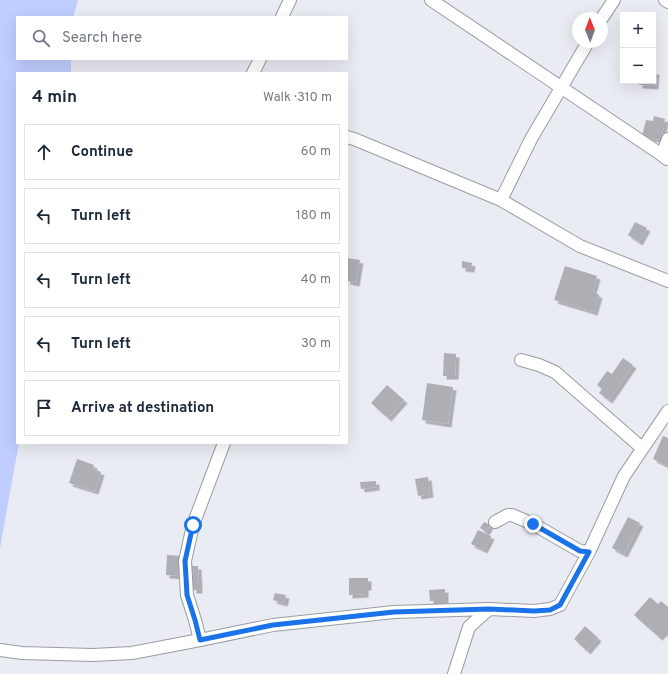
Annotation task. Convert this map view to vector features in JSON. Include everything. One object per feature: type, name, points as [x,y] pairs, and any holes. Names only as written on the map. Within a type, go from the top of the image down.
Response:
[{"type":"street","points":[[282,16],[290,0]]},
{"type":"street","points":[[430,0],[665,157],[668,139]]},
{"type":"street","points":[[606,12],[614,0]]},
{"type":"street","points":[[501,200],[531,140],[584,48]]},
{"type":"street","points":[[254,72],[260,60]]},
{"type":"street","points":[[348,137],[501,200],[580,246],[668,281]]},
{"type":"street","points":[[521,360],[555,372],[642,448]]},
{"type":"street","points":[[0,650],[93,655],[132,653],[273,625],[394,612],[489,609],[534,611],[550,610],[560,605],[589,552],[624,476],[668,411]]},
{"type":"street","points":[[200,640],[187,595],[185,561],[193,525],[224,444]]},
{"type":"street","points":[[495,522],[504,516],[512,515],[533,524],[580,551],[589,552]]},
{"type":"street","points":[[454,674],[469,627],[489,609]]},
{"type":"street","points":[[459,610],[469,627]]},
{"type":"shaded area","points":[[0,0],[78,0],[73,16],[16,16],[16,60],[71,60],[71,72],[16,72],[16,444],[19,444],[0,548]]},
{"type":"building","points":[[639,84],[655,84],[655,86]]},
{"type":"building","points":[[654,116],[665,119],[661,140],[642,136],[646,120],[653,121]]},
{"type":"building","points":[[635,222],[647,228],[639,242],[628,235]]},
{"type":"building","points":[[348,258],[360,260],[356,283],[348,281]]},
{"type":"building","points":[[462,261],[472,263],[471,269],[462,268]]},
{"type":"building","points":[[565,266],[597,276],[593,291],[599,295],[594,312],[554,300]]},
{"type":"building","points":[[444,353],[456,354],[455,376],[443,376]]},
{"type":"building","points":[[623,358],[633,365],[609,400],[599,393],[602,389],[597,385],[607,371],[612,374]]},
{"type":"building","points":[[427,383],[453,387],[448,424],[422,420]]},
{"type":"building","points":[[387,385],[404,400],[388,418],[371,403]]},
{"type":"building","points":[[663,436],[668,438],[668,466],[653,459]]},
{"type":"building","points":[[77,459],[94,465],[93,469],[101,472],[95,491],[69,483]]},
{"type":"building","points":[[428,477],[430,494],[418,496],[415,479]]},
{"type":"building","points":[[376,481],[376,487],[361,489],[360,482]]},
{"type":"building","points":[[628,517],[640,523],[624,554],[612,548]]},
{"type":"building","points":[[484,522],[490,525],[486,532],[480,528]]},
{"type":"building","points":[[478,530],[491,536],[484,550],[471,544]]},
{"type":"building","points":[[167,555],[182,556],[181,576],[166,575]]},
{"type":"building","points":[[192,566],[198,566],[199,590],[193,590]]},
{"type":"building","points":[[349,578],[368,578],[368,587],[365,587],[365,594],[349,595]]},
{"type":"building","points":[[445,589],[445,601],[430,601],[429,590]]},
{"type":"building","points":[[275,593],[286,595],[284,603],[273,600]]},
{"type":"building","points":[[650,597],[658,604],[661,601],[668,607],[668,628],[659,637],[634,615]]},
{"type":"building","points":[[585,626],[598,638],[587,651],[574,639]]},
{"type":"route","points":[[193,525],[188,541],[185,561],[187,595],[200,640],[273,625],[394,612],[489,609],[534,611],[550,610],[560,605],[589,552],[580,551],[533,524]]}]
